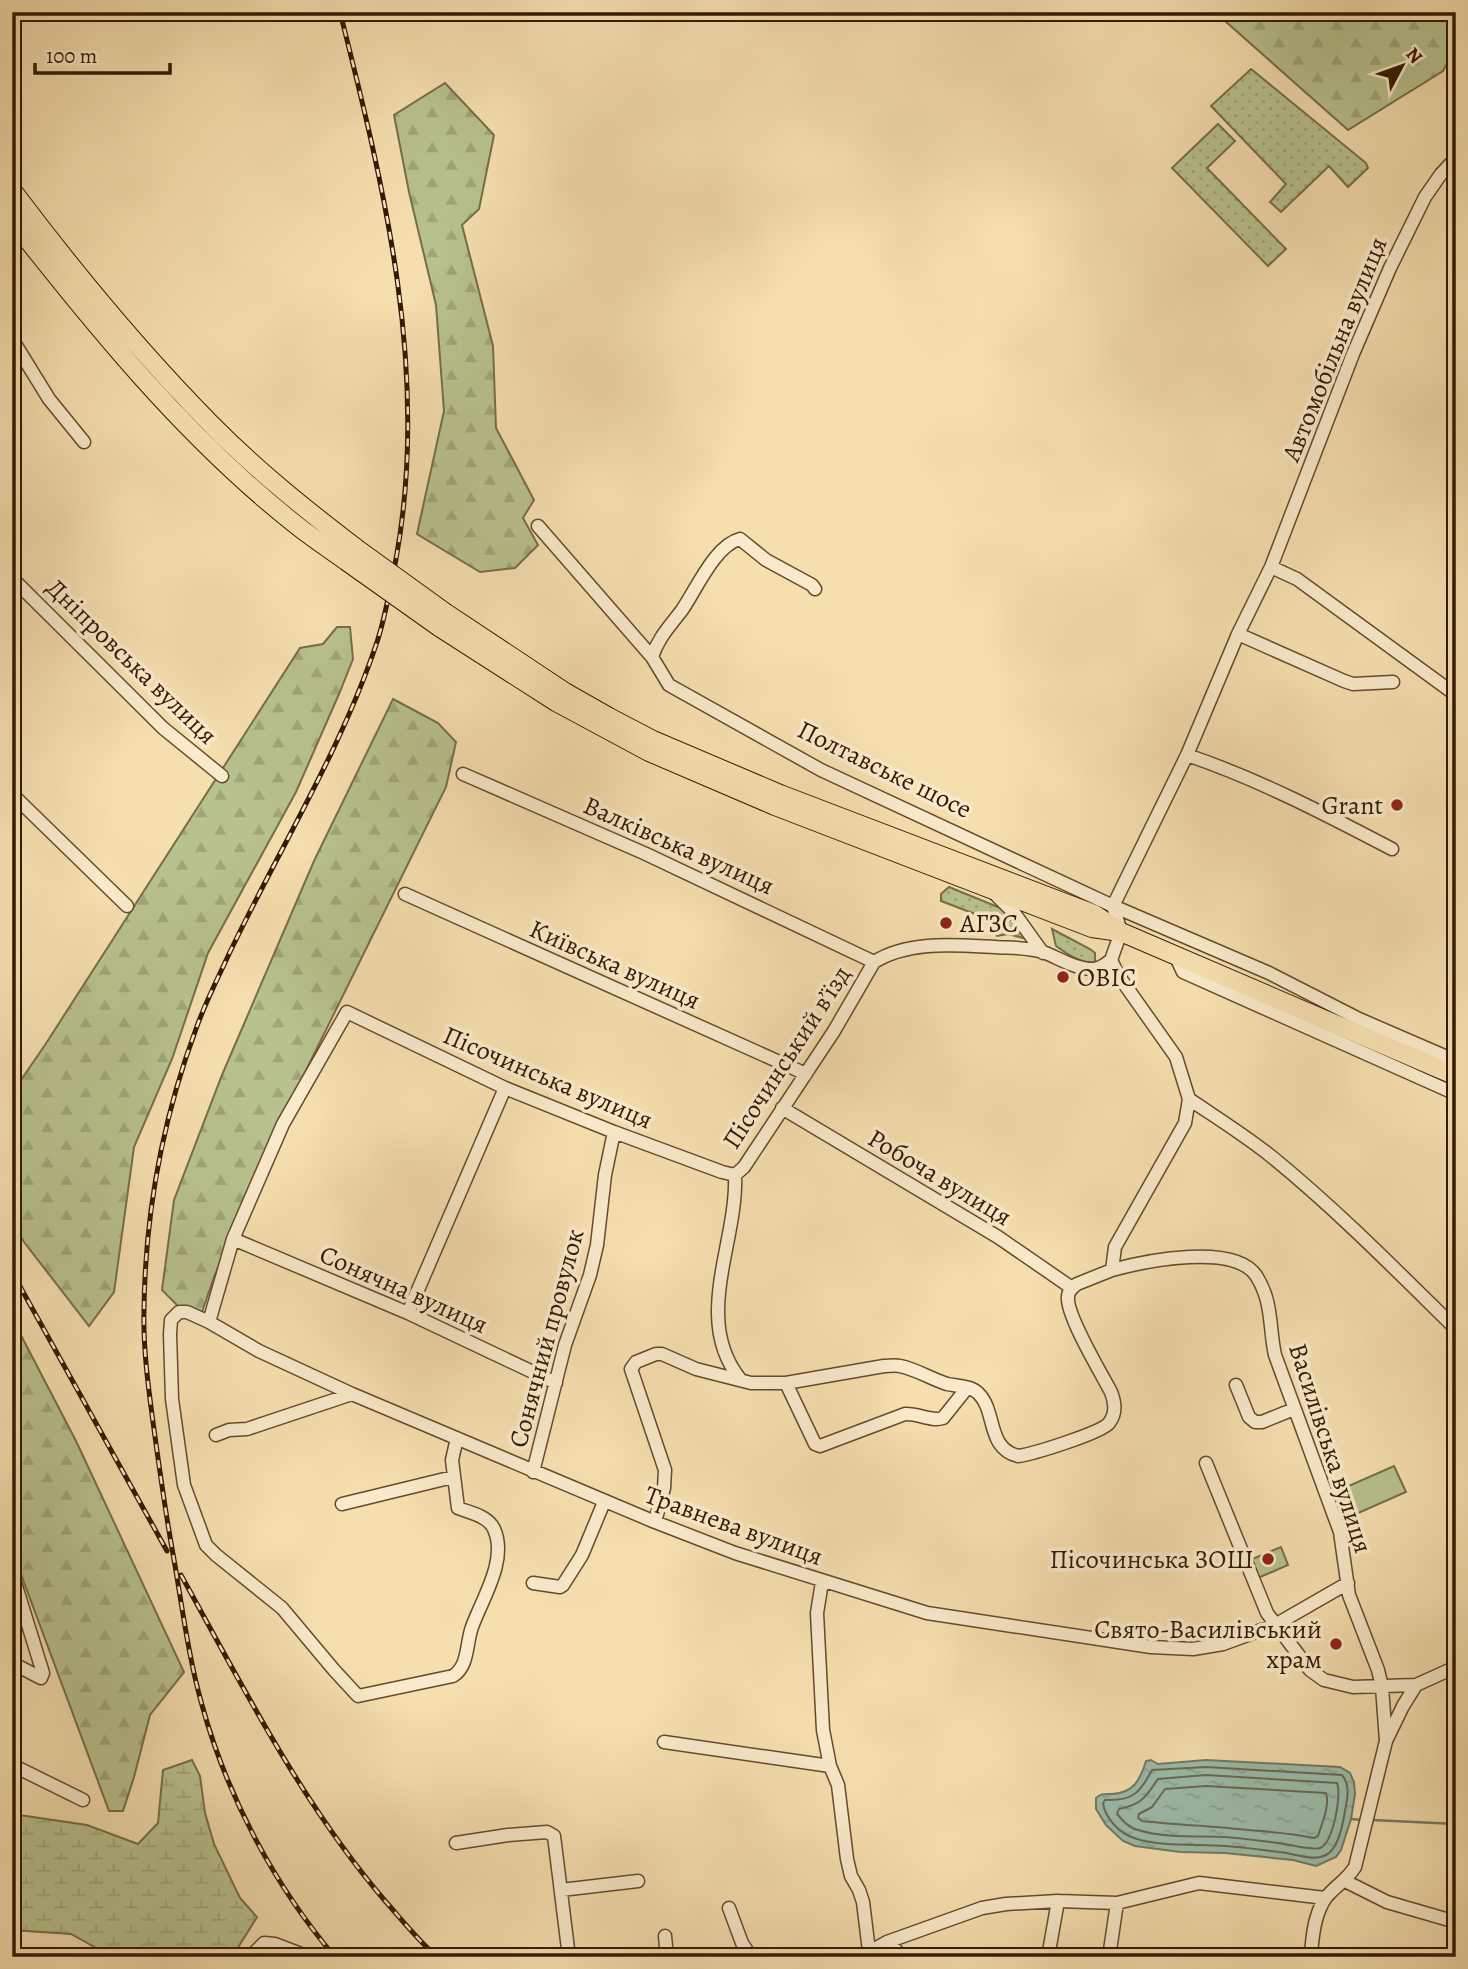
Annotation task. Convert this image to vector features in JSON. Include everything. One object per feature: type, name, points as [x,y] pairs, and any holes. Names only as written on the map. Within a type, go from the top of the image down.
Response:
[{"type":"highway","points":[[12,190],[160,371],[211,424],[302,506],[351,555]]},
{"type":"highway","points":[[12,220],[99,328],[198,436],[242,478],[290,520],[351,555],[556,702],[649,752],[775,806],[1092,928],[1121,932]]},
{"type":"highway","points":[[442,620],[653,740],[780,794],[1094,914],[1121,932],[1456,1076]]},
{"type":"street","name":"Автомобільна вулиця","points":[[1113,906],[1187,755],[1238,634],[1271,567],[1353,354],[1390,268],[1425,197],[1456,158]]},
{"type":"street","points":[[12,339],[49,399],[83,442]]},
{"type":"street","name":"Полтавське шосе","points":[[538,526],[652,657],[669,685],[821,770],[1113,906],[1269,973],[1359,1019],[1456,1061]]},
{"type":"street","points":[[652,657],[661,637],[710,565],[732,541],[740,539],[746,542],[766,560],[815,589]]},
{"type":"street","points":[[1271,567],[1297,579],[1456,695]]},
{"type":"street","name":"Дніпровська вулиця","points":[[12,578],[163,728],[222,776]]},
{"type":"street","points":[[1238,634],[1353,684],[1392,682]]},
{"type":"street","points":[[1187,755],[1307,804],[1392,849]]},
{"type":"street","name":"Валківська вулиця","points":[[463,775],[646,854],[874,962]]},
{"type":"street","points":[[12,794],[127,906]]},
{"type":"street","points":[[990,889],[1014,914],[1043,953]]},
{"type":"street","name":"Київська вулиця","points":[[405,894],[806,1074]]},
{"type":"street","points":[[874,962],[895,951],[942,946],[1025,948],[1066,963],[1097,970],[1111,960],[1121,932],[1113,906]]},
{"type":"street","points":[[1175,956],[1184,972],[1456,1094]]},
{"type":"street","points":[[1111,960],[1118,975],[1176,1057],[1189,1099],[1185,1123],[1115,1247],[1112,1270]]},
{"type":"street","name":"Пісочинський в’їзд","points":[[735,1175],[744,1167],[806,1074],[874,962]]},
{"type":"street","name":"Пісочинська вулиця","points":[[233,1239],[283,1124],[347,1012],[505,1088],[614,1132],[735,1175]]},
{"type":"street","points":[[408,1314],[505,1088]]},
{"type":"street","points":[[1189,1099],[1270,1156],[1304,1184],[1456,1329]]},
{"type":"street","name":"Робоча вулиця","points":[[782,1108],[998,1237],[1072,1288]]},
{"type":"street","name":"Сонячний провулок","points":[[533,1472],[565,1345],[593,1265],[605,1175],[614,1132]]},
{"type":"street","points":[[735,1175],[733,1209],[717,1302],[720,1337],[733,1371],[740,1379]]},
{"type":"street","points":[[209,1322],[233,1239]]},
{"type":"street","name":"Сонячна вулиця","points":[[233,1239],[408,1314],[556,1383]]},
{"type":"street","name":"Василівська вулиця","points":[[1072,1288],[1112,1270],[1192,1256],[1240,1262],[1249,1267],[1256,1276],[1267,1298],[1272,1318],[1275,1355],[1340,1532],[1349,1595],[1373,1652],[1382,1687],[1386,1741]]},
{"type":"street","points":[[654,1522],[664,1488],[665,1470],[632,1372],[632,1366],[636,1362],[662,1354],[696,1370],[751,1382],[786,1383],[884,1366],[900,1366],[978,1392],[984,1401],[999,1443],[1007,1452],[1021,1456],[1097,1432],[1108,1425],[1114,1415],[1115,1403],[1111,1392],[1070,1313],[1068,1297],[1072,1288]]},
{"type":"street","name":"Травнева вулиця","points":[[453,1477],[458,1508],[486,1519],[493,1526],[498,1542],[494,1572],[472,1627],[463,1667],[453,1676],[358,1696],[282,1608],[206,1545],[184,1485],[172,1399],[171,1320],[179,1312],[187,1312],[259,1351],[352,1394],[604,1502],[732,1553],[927,1613],[1151,1647],[1203,1648],[1223,1644],[1275,1625],[1348,1583]]},
{"type":"street","points":[[786,1383],[815,1444],[820,1446],[905,1413],[943,1418],[967,1388]]},
{"type":"street","points":[[1237,1385],[1249,1417],[1255,1422],[1262,1422],[1294,1409]]},
{"type":"street","points":[[216,1435],[229,1430],[247,1429],[352,1394]]},
{"type":"street","points":[[342,1504],[453,1477],[452,1455],[457,1438]]},
{"type":"street","points":[[1206,1463],[1267,1613],[1310,1670],[1330,1682],[1382,1687],[1416,1685],[1456,1667]]},
{"type":"street","points":[[533,1583],[560,1587],[563,1585],[582,1555],[604,1502]]},
{"type":"street","points":[[12,1573],[43,1673],[41,1678],[12,1663]]},
{"type":"street","points":[[822,1582],[817,1613],[823,1730],[830,1766],[838,1784],[851,1876],[863,1902],[864,1954],[887,1942],[982,1909],[1006,1904],[1058,1901],[1117,1903],[1199,1883],[1325,1899]]},
{"type":"street","points":[[1311,1957],[1315,1926],[1325,1899],[1345,1881],[1355,1867],[1386,1741],[1416,1685]]},
{"type":"street","points":[[664,1742],[830,1766]]},
{"type":"street","points":[[12,1765],[83,1800]]},
{"type":"street","points":[[456,1843],[508,1835],[549,1833],[555,1839],[569,1957]]},
{"type":"street","points":[[561,1890],[638,1881]]},
{"type":"street","points":[[1345,1881],[1387,1902],[1456,1922]]},
{"type":"street","points":[[1048,1957],[1058,1901]]},
{"type":"street","points":[[1109,1957],[1117,1903]]},
{"type":"street","points":[[729,1908],[742,1943],[751,1957]]},
{"type":"street","points":[[665,1936],[667,1957]]},
{"type":"street","points":[[887,1942],[903,1957]]},
{"type":"street","points":[[250,1957],[264,1943],[275,1944],[309,1957]]},
{"type":"green space","points":[[1215,12],[1456,12],[1456,47],[1443,71],[1348,130]]},
{"type":"green space","points":[[1251,69],[1366,163],[1368,168],[1348,187],[1329,166],[1281,212],[1270,202],[1286,184],[1211,106]]},
{"type":"green space","points":[[445,83],[494,135],[479,209],[462,225],[493,346],[496,428],[534,500],[523,518],[538,545],[515,568],[480,572],[417,534],[444,411],[436,305],[394,115]]},
{"type":"green space","points":[[1218,124],[1235,141],[1207,168],[1286,249],[1268,266],[1172,168]]},
{"type":"green space","points":[[337,627],[350,627],[353,659],[296,792],[208,953],[172,1059],[134,1147],[114,1292],[89,1326],[24,1242],[12,1222],[12,1093],[300,648],[323,644]]},
{"type":"green space","points":[[393,699],[438,723],[456,742],[446,787],[279,1125],[214,1277],[202,1312],[181,1309],[162,1290],[174,1200],[222,1075],[314,861]]},
{"type":"green space","points":[[949,887],[1003,909],[1027,939],[1008,934],[997,936],[996,922],[941,901],[941,894]]},
{"type":"green space","points":[[1052,929],[1090,949],[1095,953],[1095,961],[1093,963],[1078,959],[1056,946]]},
{"type":"green space","points":[[12,1318],[76,1441],[184,1672],[150,1715],[123,1811],[109,1811],[12,1550]]},
{"type":"green space","points":[[1394,1466],[1406,1492],[1356,1514],[1344,1488]]},
{"type":"green space","points":[[1281,1547],[1288,1565],[1258,1578],[1250,1560]]},
{"type":"green space","points":[[192,1760],[200,1776],[205,1813],[214,1844],[240,1898],[257,1917],[239,1946],[236,1957],[105,1957],[105,1953],[71,1934],[12,1930],[12,1814],[87,1825],[138,1844],[158,1823],[163,1770]]},
{"type":"water","points":[[1151,1760],[1158,1764],[1206,1760],[1340,1767],[1350,1773],[1355,1794],[1351,1819],[1341,1850],[1336,1857],[1316,1866],[1293,1860],[1225,1853],[1180,1852],[1135,1846],[1123,1841],[1106,1825],[1096,1809],[1096,1798],[1131,1788],[1138,1780],[1146,1761]]},
{"type":"waterway","points":[[1351,1819],[1362,1820]]},
{"type":"waterway","points":[[1372,1820],[1456,1824]]},
{"type":"railway","points":[[335,1957],[273,1870],[239,1806],[212,1739],[189,1649],[165,1504],[148,1380],[144,1324],[145,1274],[152,1203],[165,1132],[184,1063],[203,1010],[229,954],[347,720],[378,639],[396,559],[405,490],[408,421],[398,283],[373,147],[340,12]]},
{"type":"railway","points":[[12,1272],[167,1551]]},
{"type":"railway","points":[[181,1575],[275,1744],[327,1825],[386,1902],[437,1957]]},
{"type":"place","name":"Grant","points":[[1397,805]]},
{"type":"place","name":"АГЗС","points":[[946,923]]},
{"type":"place","name":"ОВІС","points":[[1063,977]]},
{"type":"place","name":"Пісочинська ЗОШ","points":[[1268,1559]]},
{"type":"place","name":"Свято-Василівський храм","points":[[1336,1644]]}]
